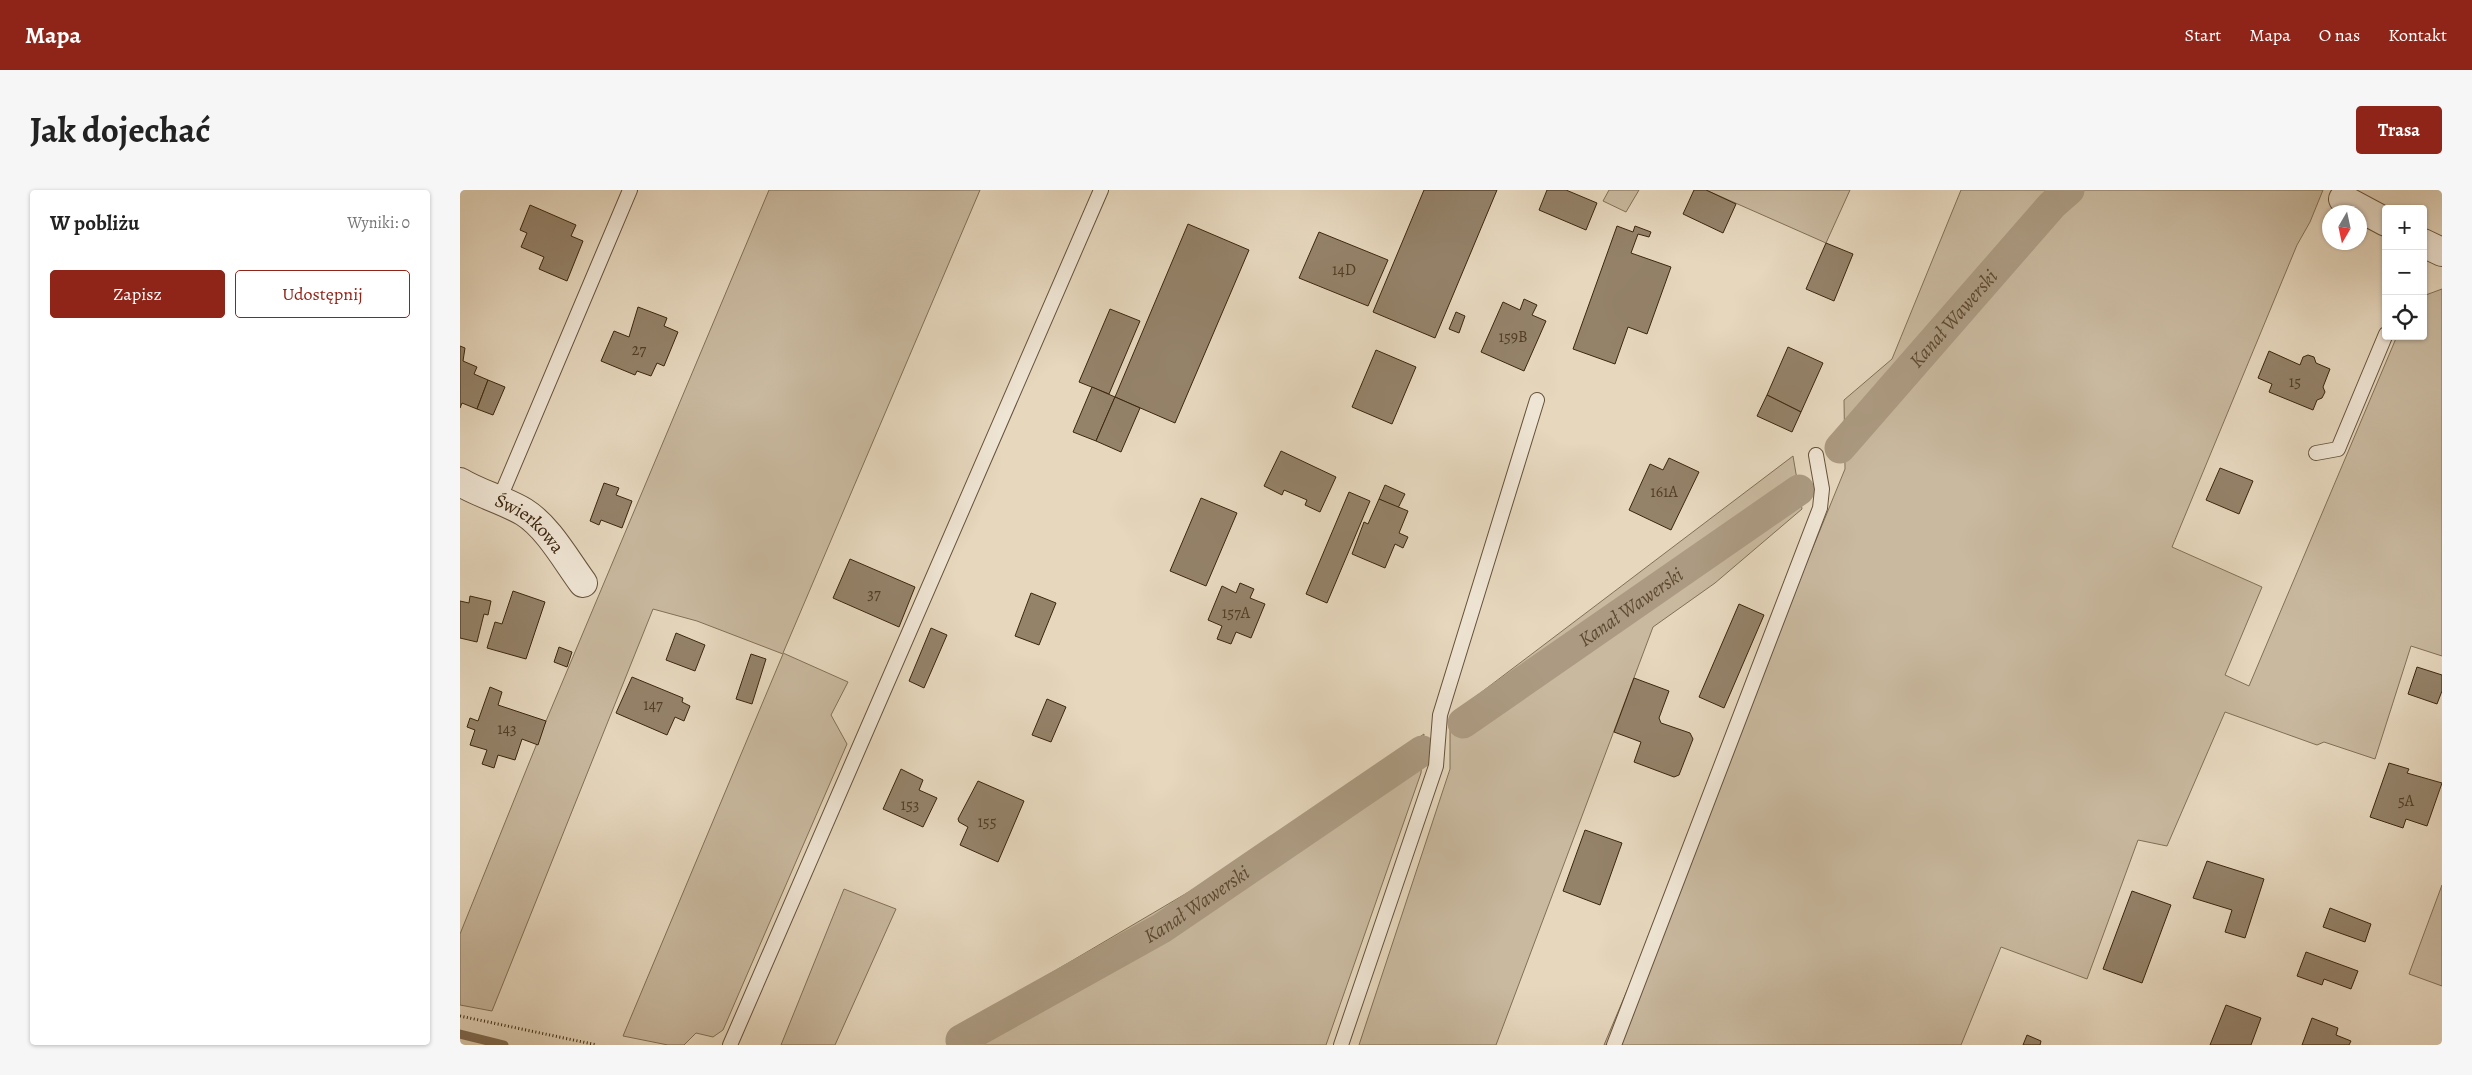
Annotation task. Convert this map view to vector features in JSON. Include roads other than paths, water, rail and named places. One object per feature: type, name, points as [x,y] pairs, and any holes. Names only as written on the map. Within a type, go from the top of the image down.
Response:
[{"type":"street","points":[[2343,199],[2382,220]]},
{"type":"street","points":[[2427,245],[2442,252]]},
{"type":"street","name":"Świerkowa","points":[[460,482],[523,512],[536,521],[547,532],[583,583]]},
{"type":"lane","points":[[499,500],[630,190]]},
{"type":"lane","points":[[730,1045],[1101,190]]},
{"type":"lane","points":[[2316,452],[2338,449],[2383,340]]},
{"type":"lane","points":[[1341,1045],[1436,766],[1440,715],[1538,400]]},
{"type":"lane","points":[[1614,1045],[1816,520],[1820,508],[1822,490],[1816,455]]},
{"type":"waterway","name":"Kanał Wawerski","points":[[1840,448],[2052,205],[2069,190]]},
{"type":"waterway","name":"Kanał Wawerski","points":[[1463,723],[1799,490]]},
{"type":"waterway","name":"Kanał Wawerski","points":[[961,1040],[1162,928],[1422,751]]},
{"type":"waterway","points":[[460,1034],[504,1045]]}]
